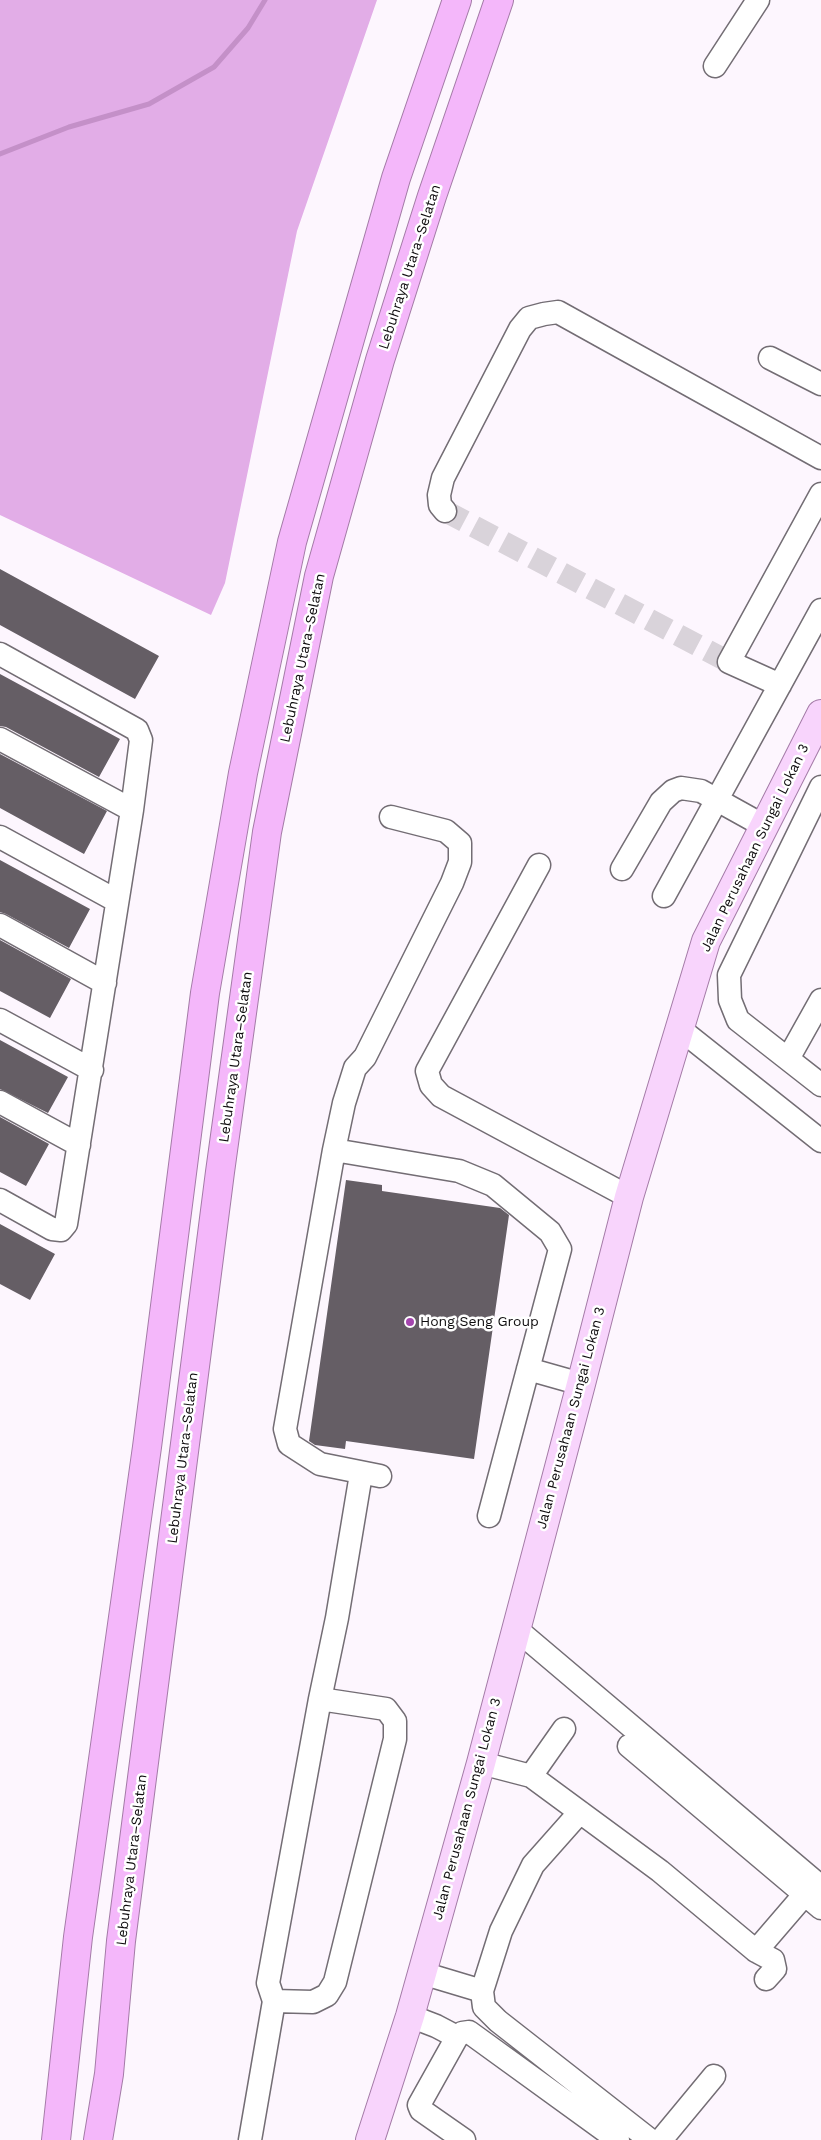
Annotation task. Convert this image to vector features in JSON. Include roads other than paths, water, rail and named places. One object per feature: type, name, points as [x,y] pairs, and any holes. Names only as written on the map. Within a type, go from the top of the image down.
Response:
[{"type":"highway","points":[[56,2140],[78,1937],[148,1438],[205,993],[243,773],[292,542],[396,178],[457,0]]},
{"type":"highway","name":"Lebuhraya Utara–Selatan","points":[[98,2140],[108,2074],[121,1940],[220,1172],[267,832],[321,567],[380,360],[432,196],[499,0]]},
{"type":"highway","points":[[42,2140],[78,1937]]},
{"type":"highway","points":[[108,2074],[108,2140]]},
{"type":"main road","name":"Jalan Perusahaan Sungai Lokan 3","points":[[374,2139],[481,1763],[515,1628],[582,1384],[629,1197],[706,941],[821,714]]},
{"type":"street","points":[[715,66],[758,0]]},
{"type":"street","points":[[444,510],[440,505],[439,495],[443,478],[520,329],[529,318],[558,312],[821,458]]},
{"type":"street","points":[[770,358],[821,384]]},
{"type":"street","points":[[780,685],[729,662],[821,494]]},
{"type":"street","points":[[664,896],[821,610]]},
{"type":"street","points":[[0,654],[137,730],[141,740],[92,1070],[66,1224],[61,1230],[52,1229],[0,1200]]},
{"type":"street","points":[[0,739],[132,810]]},
{"type":"street","points":[[821,787],[729,975],[730,1000],[738,1020],[821,1085]]},
{"type":"street","points":[[622,869],[662,802],[673,791],[680,788],[701,791],[764,826]]},
{"type":"street","points":[[250,2140],[274,2001],[268,1983],[320,1699],[371,1475],[320,1464],[289,1444],[285,1429],[344,1103],[355,1068],[365,1058],[452,884],[460,862],[460,843],[446,831],[391,817]]},
{"type":"street","points":[[0,837],[117,901]]},
{"type":"street","points":[[539,865],[426,1071],[430,1085],[441,1096],[629,1197]]},
{"type":"street","points":[[0,925],[105,983]]},
{"type":"street","points":[[788,1059],[821,1000]]},
{"type":"street","points":[[0,1020],[92,1070]]},
{"type":"street","points":[[680,1029],[821,1140]]},
{"type":"street","points":[[0,1102],[79,1145]]},
{"type":"street","points":[[334,1150],[459,1171],[493,1185],[550,1232],[560,1249],[488,1516]]},
{"type":"street","points":[[528,1369],[582,1384]]},
{"type":"street","points":[[515,1628],[815,1893]]},
{"type":"street","points":[[274,2001],[313,2002],[327,1995],[335,1982],[395,1739],[395,1721],[386,1709],[320,1699]]},
{"type":"street","points":[[531,1776],[564,1729]]},
{"type":"street","points":[[629,1746],[815,1893]]},
{"type":"street","points":[[481,1763],[531,1776],[660,1871],[756,1951],[773,1960],[775,1969],[766,1979]]},
{"type":"street","points":[[580,1812],[533,1865],[501,1931],[482,1991],[484,2007],[498,2021],[650,2140]]},
{"type":"street","points":[[756,1951],[815,1893]]},
{"type":"street","points":[[422,1973],[482,1991]]},
{"type":"street","points":[[410,2016],[436,2026],[457,2038]]},
{"type":"street","points":[[464,2140],[421,2110],[419,2105],[457,2038],[462,2033],[469,2032],[618,2140]]},
{"type":"street","points":[[661,2140],[714,2076]]},
{"type":"waterway","points":[[0,154],[69,127],[149,104],[214,67],[248,28],[265,0]]},
{"type":"tunnel","points":[[445,511],[729,662]]},
{"type":"place","name":"Hong Seng Group","points":[[410,1322]]}]
